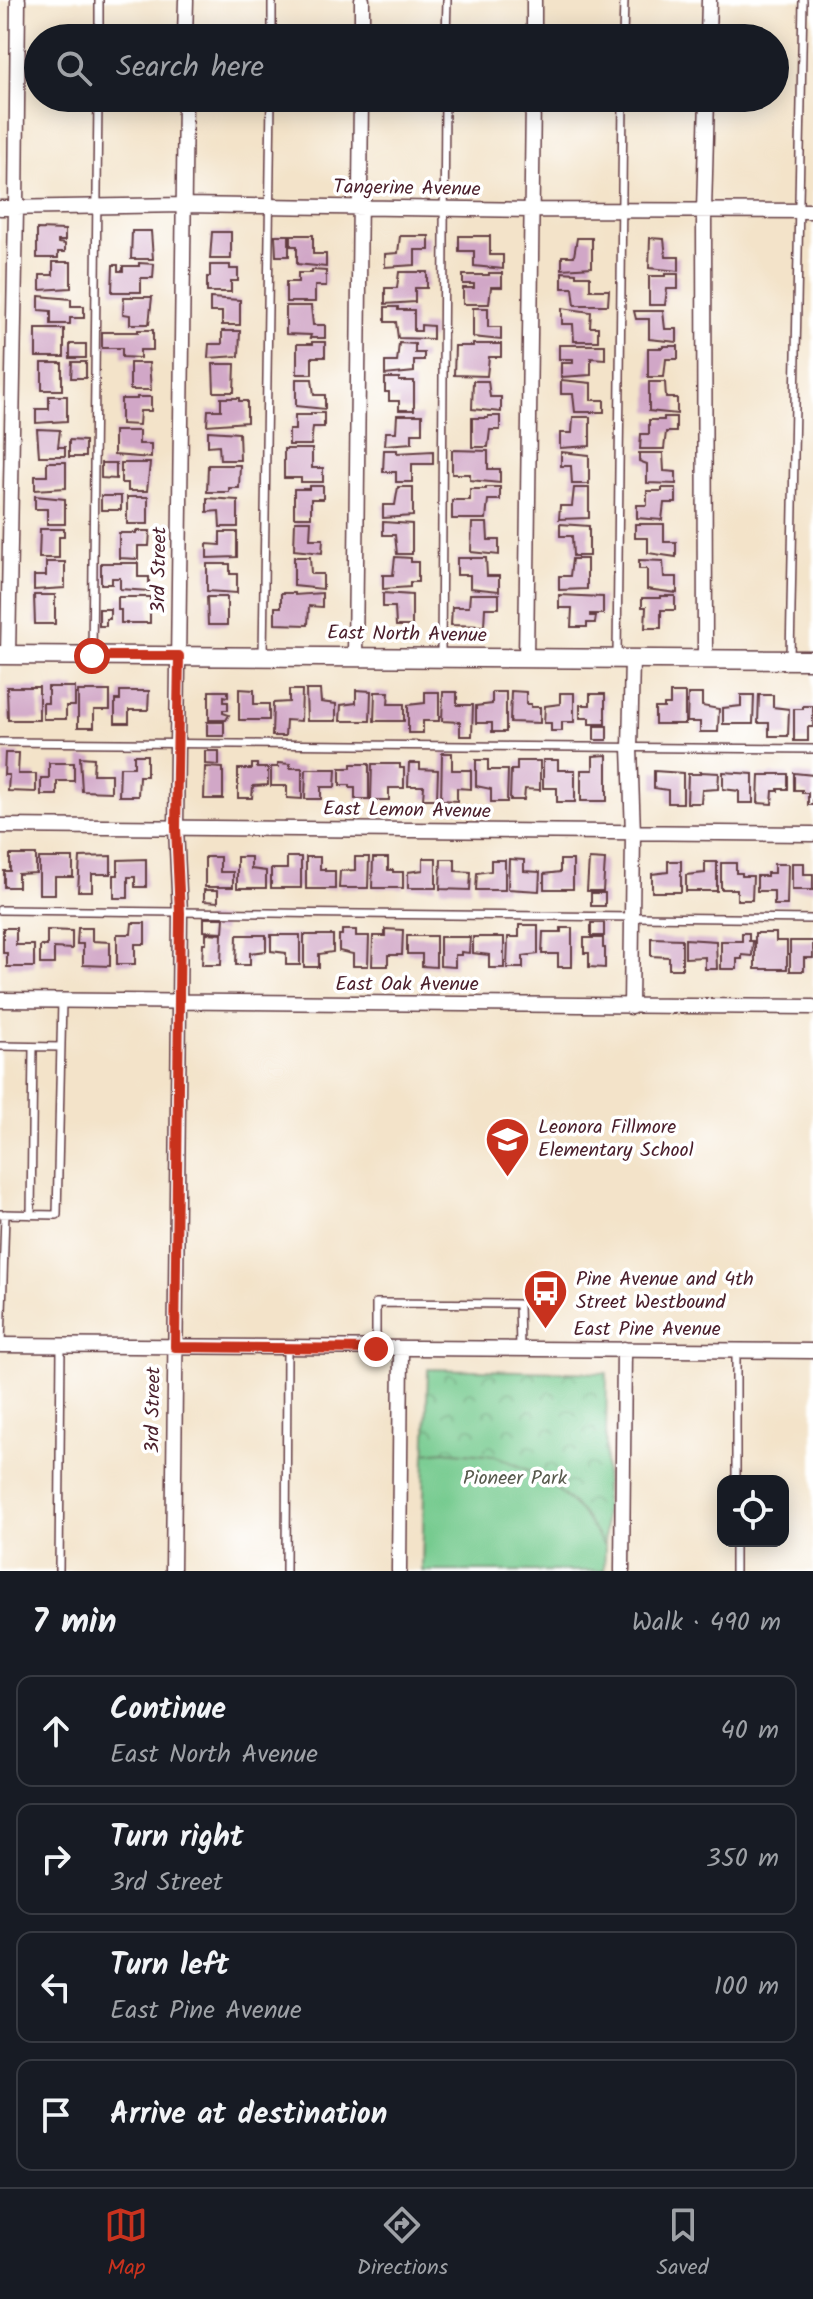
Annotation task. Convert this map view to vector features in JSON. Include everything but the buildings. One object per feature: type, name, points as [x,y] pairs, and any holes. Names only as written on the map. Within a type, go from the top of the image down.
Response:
[{"type":"street","points":[[4,655],[16,208],[18,0]]},
{"type":"street","points":[[185,24],[186,0]]},
{"type":"street","points":[[362,0],[362,24]]},
{"type":"street","points":[[534,0],[534,24]]},
{"type":"street","points":[[708,24],[709,0]]},
{"type":"street","name":"3rd Street","points":[[173,1571],[180,913],[176,828],[185,112]]},
{"type":"street","points":[[355,657],[361,112]]},
{"type":"street","points":[[526,659],[533,112]]},
{"type":"street","points":[[705,659],[707,112]]},
{"type":"street","name":"Tangerine Avenue","points":[[0,208],[185,205],[806,211]]},
{"type":"street","name":"East North Avenue","points":[[4,655],[813,660]]},
{"type":"street","points":[[625,659],[633,833],[631,1007]]},
{"type":"street","name":"East Lemon Avenue","points":[[0,826],[813,834]]},
{"type":"street","name":"East Oak Avenue","points":[[0,1000],[813,1007]]},
{"type":"street","name":"East Pine Avenue","points":[[0,1345],[813,1351]]},
{"type":"street","points":[[622,1571],[624,1349]]},
{"type":"street","points":[[399,1571],[401,1350]]},
{"type":"lane","points":[[99,0],[99,24]]},
{"type":"lane","points":[[272,0],[272,24]]},
{"type":"lane","points":[[446,24],[447,0]]},
{"type":"lane","points":[[623,24],[624,0]]},
{"type":"lane","points":[[790,659],[806,211],[803,0]]},
{"type":"lane","points":[[92,656],[98,112]]},
{"type":"lane","points":[[263,656],[271,112]]},
{"type":"lane","points":[[441,658],[445,112]]},
{"type":"lane","points":[[623,112],[625,659]]},
{"type":"lane","points":[[0,742],[813,749]]},
{"type":"lane","points":[[0,910],[813,919]]},
{"type":"lane","points":[[0,1345],[3,1214],[57,1215],[62,1001]]},
{"type":"lane","points":[[0,1046],[61,1047]]},
{"type":"lane","points":[[31,1215],[33,1047]]},
{"type":"lane","points":[[376,1349],[376,1303],[519,1304],[520,1349]]},
{"type":"lane","points":[[59,1571],[61,1346]]},
{"type":"lane","points":[[286,1571],[287,1348]]},
{"type":"lane","points":[[736,1350],[736,1475]]},
{"type":"lane","points":[[735,1547],[735,1571]]},
{"type":"green space","name":"Pioneer Park","points":[[428,1369],[607,1373],[604,1571],[422,1571]]},
{"type":"green space","points":[[444,1451],[496,1456],[544,1477],[582,1513],[605,1547],[604,1571],[422,1571],[425,1453]]},
{"type":"place","name":"Leonora Fillmore Elementary School","points":[[507,1178]]},
{"type":"place","name":"Pine Avenue and 4th Street Westbound","points":[[545,1331]]},
{"type":"route","points":[[92,656],[179,656],[176,828],[180,913],[175,1347],[376,1349]]}]
